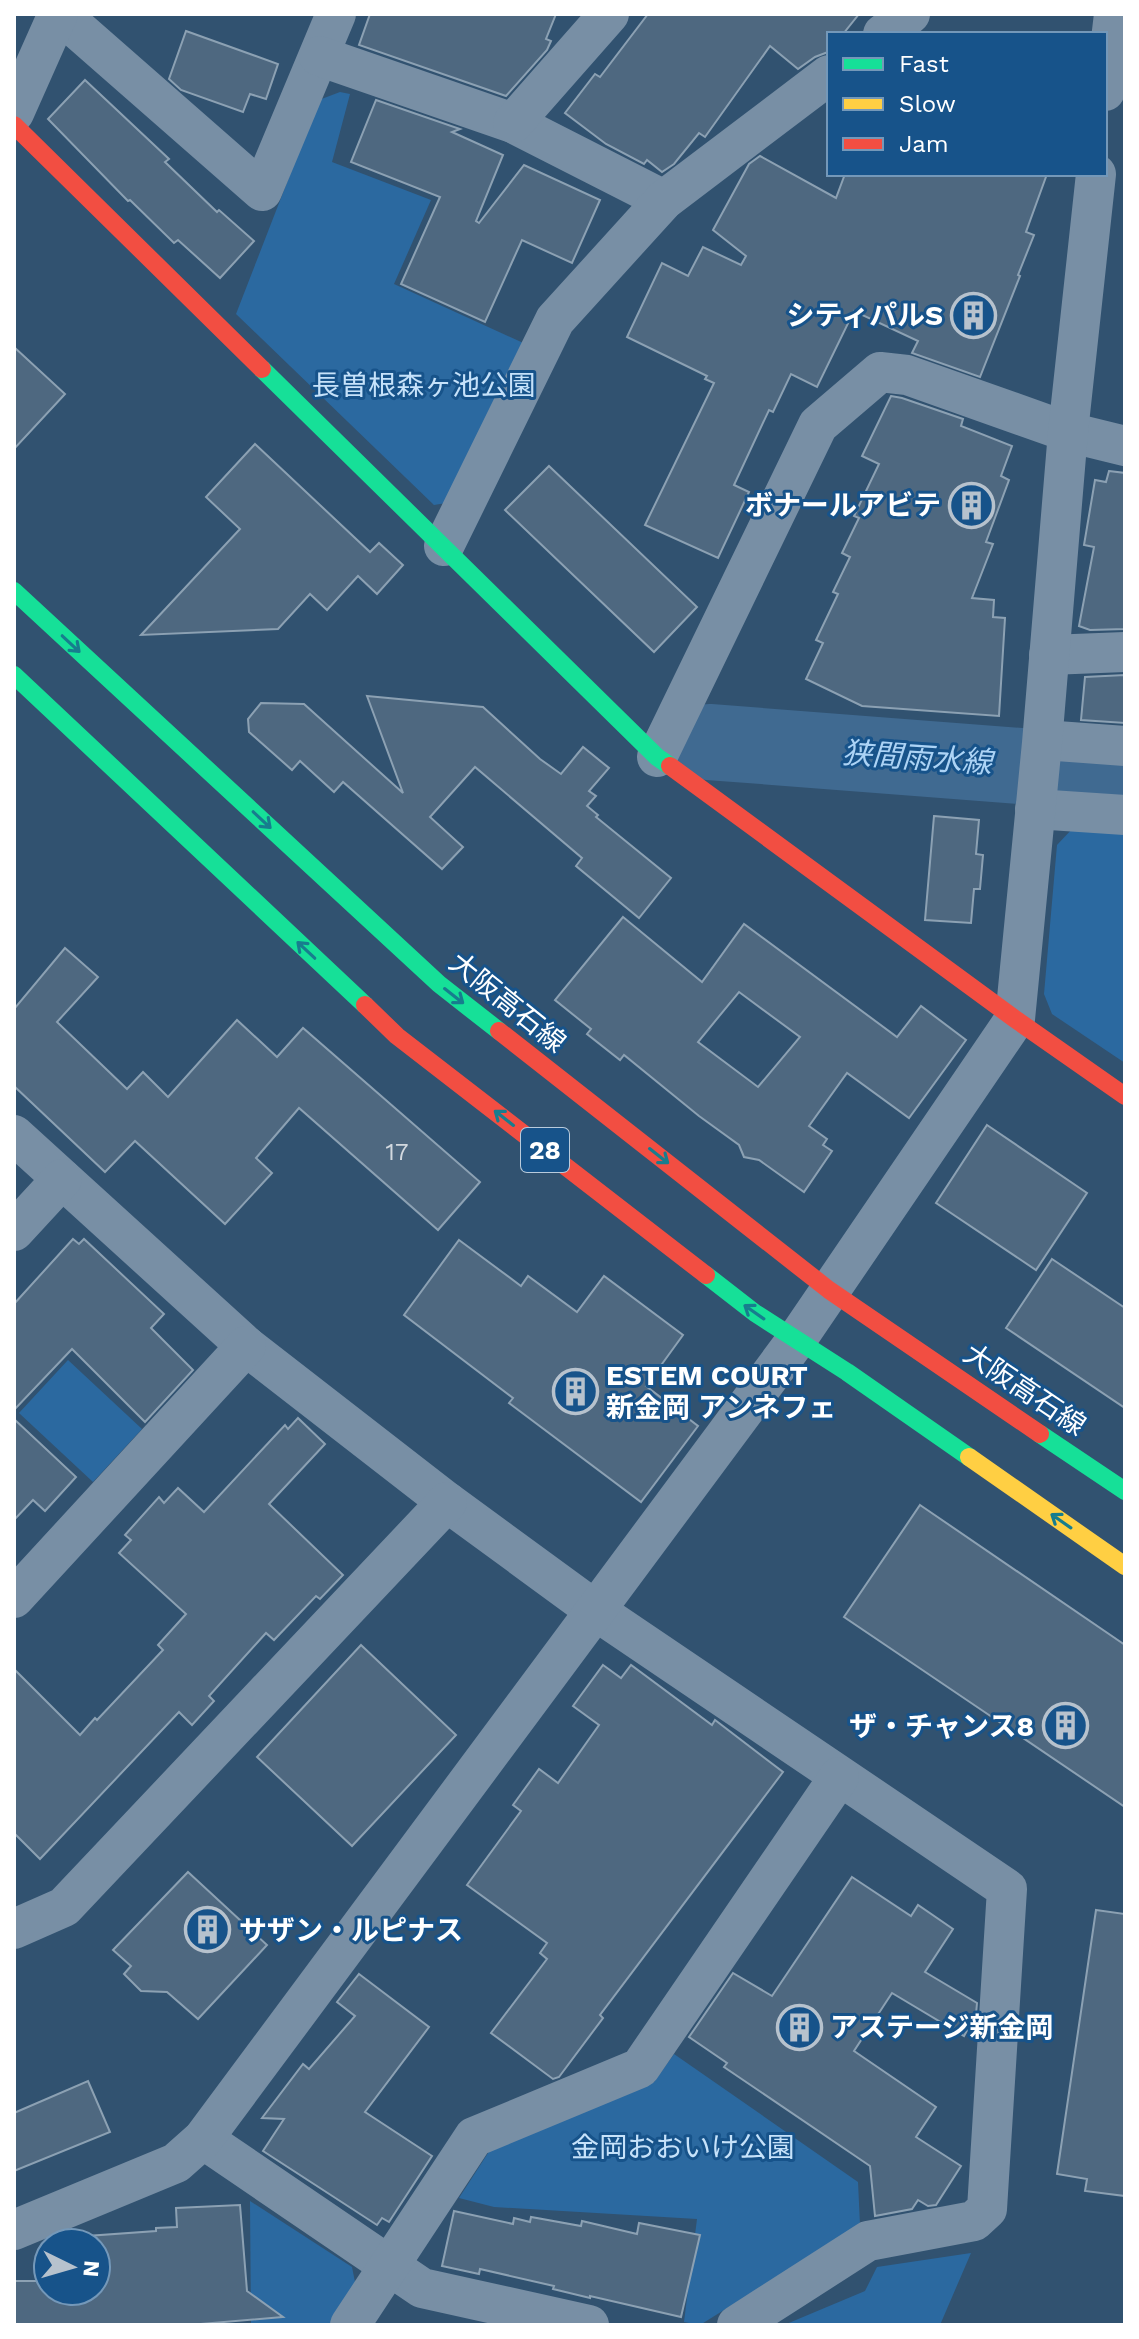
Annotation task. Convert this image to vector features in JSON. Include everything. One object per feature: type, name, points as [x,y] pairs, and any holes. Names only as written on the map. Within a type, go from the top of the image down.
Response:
[{"type":"main road","points":[[14,125],[657,757],[1125,1096]]},
{"type":"main road","name":"大阪高石線","points":[[14,591],[439,984],[829,1290],[1125,1491]]},
{"type":"main road","name":"28","points":[[14,675],[397,1036],[742,1304],[1125,1566]]},
{"type":"street","points":[[14,113],[59,14],[262,191],[336,14]]},
{"type":"street","points":[[513,123],[609,14]]},
{"type":"street","points":[[886,32],[910,14]]},
{"type":"street","points":[[1107,74],[1114,14]]},
{"type":"street","points":[[319,56],[513,123],[664,200]]},
{"type":"street","points":[[444,546],[555,320],[664,200],[827,77]]},
{"type":"street","points":[[14,2230],[176,2163],[203,2139],[797,1339],[1015,1019],[1043,742],[1068,432],[1096,176]]},
{"type":"street","points":[[657,757],[818,425],[880,372],[907,375],[1068,432],[1125,446]]},
{"type":"street","points":[[1049,655],[1125,652]]},
{"type":"street","points":[[1043,742],[1125,746]]},
{"type":"street","points":[[1035,807],[1125,815]]},
{"type":"street","points":[[14,1135],[246,1346],[447,1502],[596,1611],[1007,1889],[987,2209],[974,2221],[868,2241],[737,2325]]},
{"type":"street","points":[[14,1231],[62,1179]]},
{"type":"street","points":[[14,1598],[246,1346]]},
{"type":"street","points":[[14,1929],[64,1907],[447,1502]]},
{"type":"street","points":[[350,2325],[474,2137],[640,2068],[839,1777]]},
{"type":"street","points":[[203,2139],[422,2288],[589,2325]]},
{"type":"green space","name":"長曽根森ヶ池公園","points":[[340,92],[350,94],[332,162],[431,200],[394,284],[530,346],[458,501],[434,505],[236,314],[319,100]]},
{"type":"green space","points":[[1073,828],[1125,832],[1125,1063],[1052,1014],[1044,994],[1057,845]]},
{"type":"green space","points":[[68,1360],[142,1429],[93,1482],[19,1413]]},
{"type":"green space","name":"金岡おおいけ公園","points":[[674,2054],[858,2182],[860,2225],[700,2325],[684,2322],[697,2219],[494,2207],[459,2198],[490,2150],[654,2082]]},
{"type":"green space","points":[[250,2201],[352,2267],[356,2287],[331,2325],[251,2324]]},
{"type":"green space","points":[[971,2253],[940,2325],[784,2325],[865,2291],[877,2267]]},
{"type":"building","points":[[370,14],[556,14],[546,39],[551,41],[547,50],[506,96],[359,45]]},
{"type":"building","points":[[648,14],[859,14],[845,32],[827,32],[827,52],[798,69],[770,46],[705,137],[699,133],[674,164],[662,172],[647,160],[644,164],[606,144],[565,113],[595,74],[600,77]]},
{"type":"building","points":[[186,31],[278,64],[266,99],[250,94],[243,112],[181,90],[169,79]]},
{"type":"building","points":[[85,80],[169,159],[165,162],[217,212],[219,210],[254,241],[220,278],[178,240],[174,243],[128,201],[48,119]]},
{"type":"building","points":[[376,100],[460,129],[452,132],[503,155],[476,221],[479,223],[524,165],[600,200],[572,263],[522,240],[485,322],[401,284],[440,197],[351,162]]},
{"type":"building","points":[[760,156],[836,198],[844,176],[1046,176],[1026,232],[1034,235],[980,377],[912,353],[918,341],[854,311],[817,387],[791,374],[773,412],[769,410],[734,485],[749,492],[718,558],[645,525],[714,383],[705,379],[707,376],[627,337],[662,263],[688,276],[703,247],[741,265],[746,256],[713,230],[749,164]]},
{"type":"building","points":[[14,347],[65,394],[14,449]]},
{"type":"building","points":[[891,396],[963,419],[961,426],[1012,446],[1001,476],[1009,480],[986,542],[993,544],[972,598],[994,600],[993,617],[1005,618],[999,716],[862,706],[806,679],[823,643],[816,640],[838,594],[833,592],[850,557],[842,553],[859,518],[854,516],[879,464],[862,456]]},
{"type":"building","points":[[255,444],[370,552],[379,543],[403,565],[377,594],[358,576],[327,610],[310,594],[278,629],[141,635],[240,529],[206,497]]},
{"type":"building","points":[[549,466],[697,607],[654,652],[505,510]]},
{"type":"building","points":[[1109,471],[1125,473],[1125,629],[1090,630],[1079,626],[1094,547],[1084,545],[1095,480],[1106,482]]},
{"type":"building","points":[[1125,675],[1125,723],[1081,720],[1085,677]]},
{"type":"building","points":[[367,696],[483,707],[561,774],[583,747],[609,768],[589,791],[596,796],[587,806],[598,815],[596,817],[671,878],[639,918],[576,866],[582,858],[475,767],[430,817],[463,847],[442,869],[343,782],[334,792],[300,761],[292,770],[249,732],[248,719],[261,703],[304,704],[403,793]]},
{"type":"building","points":[[934,816],[979,820],[976,854],[983,855],[980,889],[974,889],[971,923],[925,920]]},
{"type":"building","points":[[623,917],[702,982],[744,924],[897,1037],[921,1006],[966,1040],[909,1118],[847,1073],[809,1126],[827,1139],[823,1145],[832,1151],[804,1192],[759,1160],[744,1157],[739,1145],[624,1055],[620,1060],[587,1034],[591,1029],[555,1000]],"holes":[[[739,992],[800,1037],[758,1087],[698,1042]]]},
{"type":"building","points":[[65,948],[98,977],[57,1022],[127,1089],[143,1072],[168,1097],[237,1020],[277,1057],[303,1028],[480,1182],[438,1230],[299,1108],[256,1158],[272,1173],[225,1224],[135,1141],[105,1172],[14,1086],[14,1009]]},
{"type":"building","points":[[987,1125],[1087,1193],[1036,1270],[936,1203]]},
{"type":"building","points":[[73,1239],[79,1244],[84,1239],[164,1314],[151,1328],[193,1370],[145,1422],[72,1349],[14,1410],[14,1304]]},
{"type":"building","name":"ESTEM COURT 新金岡 アンネフェ","points":[[459,1240],[521,1286],[528,1276],[577,1312],[604,1276],[683,1335],[646,1386],[698,1426],[641,1502],[509,1403],[513,1398],[404,1315]]},
{"type":"building","points":[[1052,1259],[1125,1308],[1125,1408],[1006,1328]]},
{"type":"building","points":[[298,1418],[325,1444],[269,1504],[343,1575],[320,1599],[316,1596],[274,1640],[266,1633],[209,1696],[214,1701],[192,1725],[179,1712],[40,1859],[14,1833],[14,1669],[80,1735],[95,1718],[97,1720],[163,1650],[158,1645],[186,1614],[119,1553],[131,1540],[125,1535],[159,1497],[164,1503],[178,1488],[204,1512],[285,1425],[288,1429]]},
{"type":"building","points":[[14,1419],[76,1477],[45,1511],[33,1500],[14,1520]]},
{"type":"building","name":"ザ・チャンス8","points":[[920,1505],[1125,1645],[1125,1807],[844,1617]]},
{"type":"building","points":[[361,1645],[456,1735],[352,1846],[257,1757]]},
{"type":"building","points":[[603,1665],[621,1678],[631,1665],[712,1725],[715,1720],[783,1772],[600,2015],[603,2018],[559,2077],[553,2079],[491,2033],[547,1959],[540,1953],[547,1943],[467,1885],[521,1811],[513,1805],[539,1769],[558,1783],[599,1725],[573,1706]]},
{"type":"building","points":[[188,1872],[267,1945],[198,2019],[167,1992],[141,1991],[124,1974],[131,1966],[113,1950]]},
{"type":"building","name":"アステージ新金岡","points":[[852,1877],[911,1916],[918,1905],[953,1929],[925,1972],[977,2003],[976,2014],[964,2036],[892,1993],[854,2051],[936,2107],[916,2137],[961,2166],[936,2205],[928,2206],[918,2200],[912,2209],[875,2216],[870,2166],[724,2067],[727,2063],[689,2037],[733,1973],[772,1996]]},
{"type":"building","points":[[1096,1910],[1125,1914],[1125,2196],[1085,2191],[1087,2179],[1057,2174]]},
{"type":"building","points":[[359,1974],[429,2027],[365,2112],[432,2156],[389,2222],[382,2218],[377,2225],[263,2151],[284,2119],[262,2118],[303,2064],[309,2069],[355,2016],[337,2002]]},
{"type":"building","points":[[88,2081],[110,2132],[14,2171],[14,2113]]},
{"type":"building","points":[[240,2205],[247,2291],[283,2317],[189,2325],[14,2325],[14,2281],[32,2281],[32,2307],[112,2307],[112,2234],[177,2227],[176,2208]]},
{"type":"building","points":[[454,2211],[513,2224],[514,2218],[530,2222],[531,2217],[581,2226],[582,2221],[637,2234],[639,2223],[700,2235],[681,2317],[590,2298],[553,2289],[554,2286],[480,2269],[479,2274],[442,2266]]},
{"type":"waterway","name":"狭間雨水線","points":[[709,742],[1125,774]]},
{"type":"traffic: fast","points":[[262,369],[657,757],[670,766]]},
{"type":"traffic: fast","points":[[14,591],[439,984],[499,1031]]},
{"type":"traffic: fast","points":[[14,675],[365,1005]]},
{"type":"traffic: fast","points":[[706,1275],[755,1313],[847,1372],[969,1457]]},
{"type":"traffic: fast","points":[[1040,1434],[1125,1491]]},
{"type":"traffic: slow","points":[[969,1457],[1125,1566]]},
{"type":"traffic: jam","points":[[14,125],[262,369]]},
{"type":"traffic: jam","points":[[670,766],[1125,1096]]},
{"type":"traffic: jam","points":[[365,1005],[397,1036],[706,1275]]},
{"type":"traffic: jam","points":[[499,1031],[829,1290],[1040,1434]]},
{"type":"place","name":"シティパルS","points":[[974,315]]},
{"type":"place","name":"ボナールアビテ","points":[[972,505]]},
{"type":"place","name":"ESTEM COURT 新金岡 アンネフェ","points":[[575,1391]]},
{"type":"place","name":"ザ・チャンス8","points":[[1065,1726]]},
{"type":"place","name":"サザン・ルピナス","points":[[208,1930]]},
{"type":"place","name":"アステージ新金岡","points":[[799,2027]]}]
